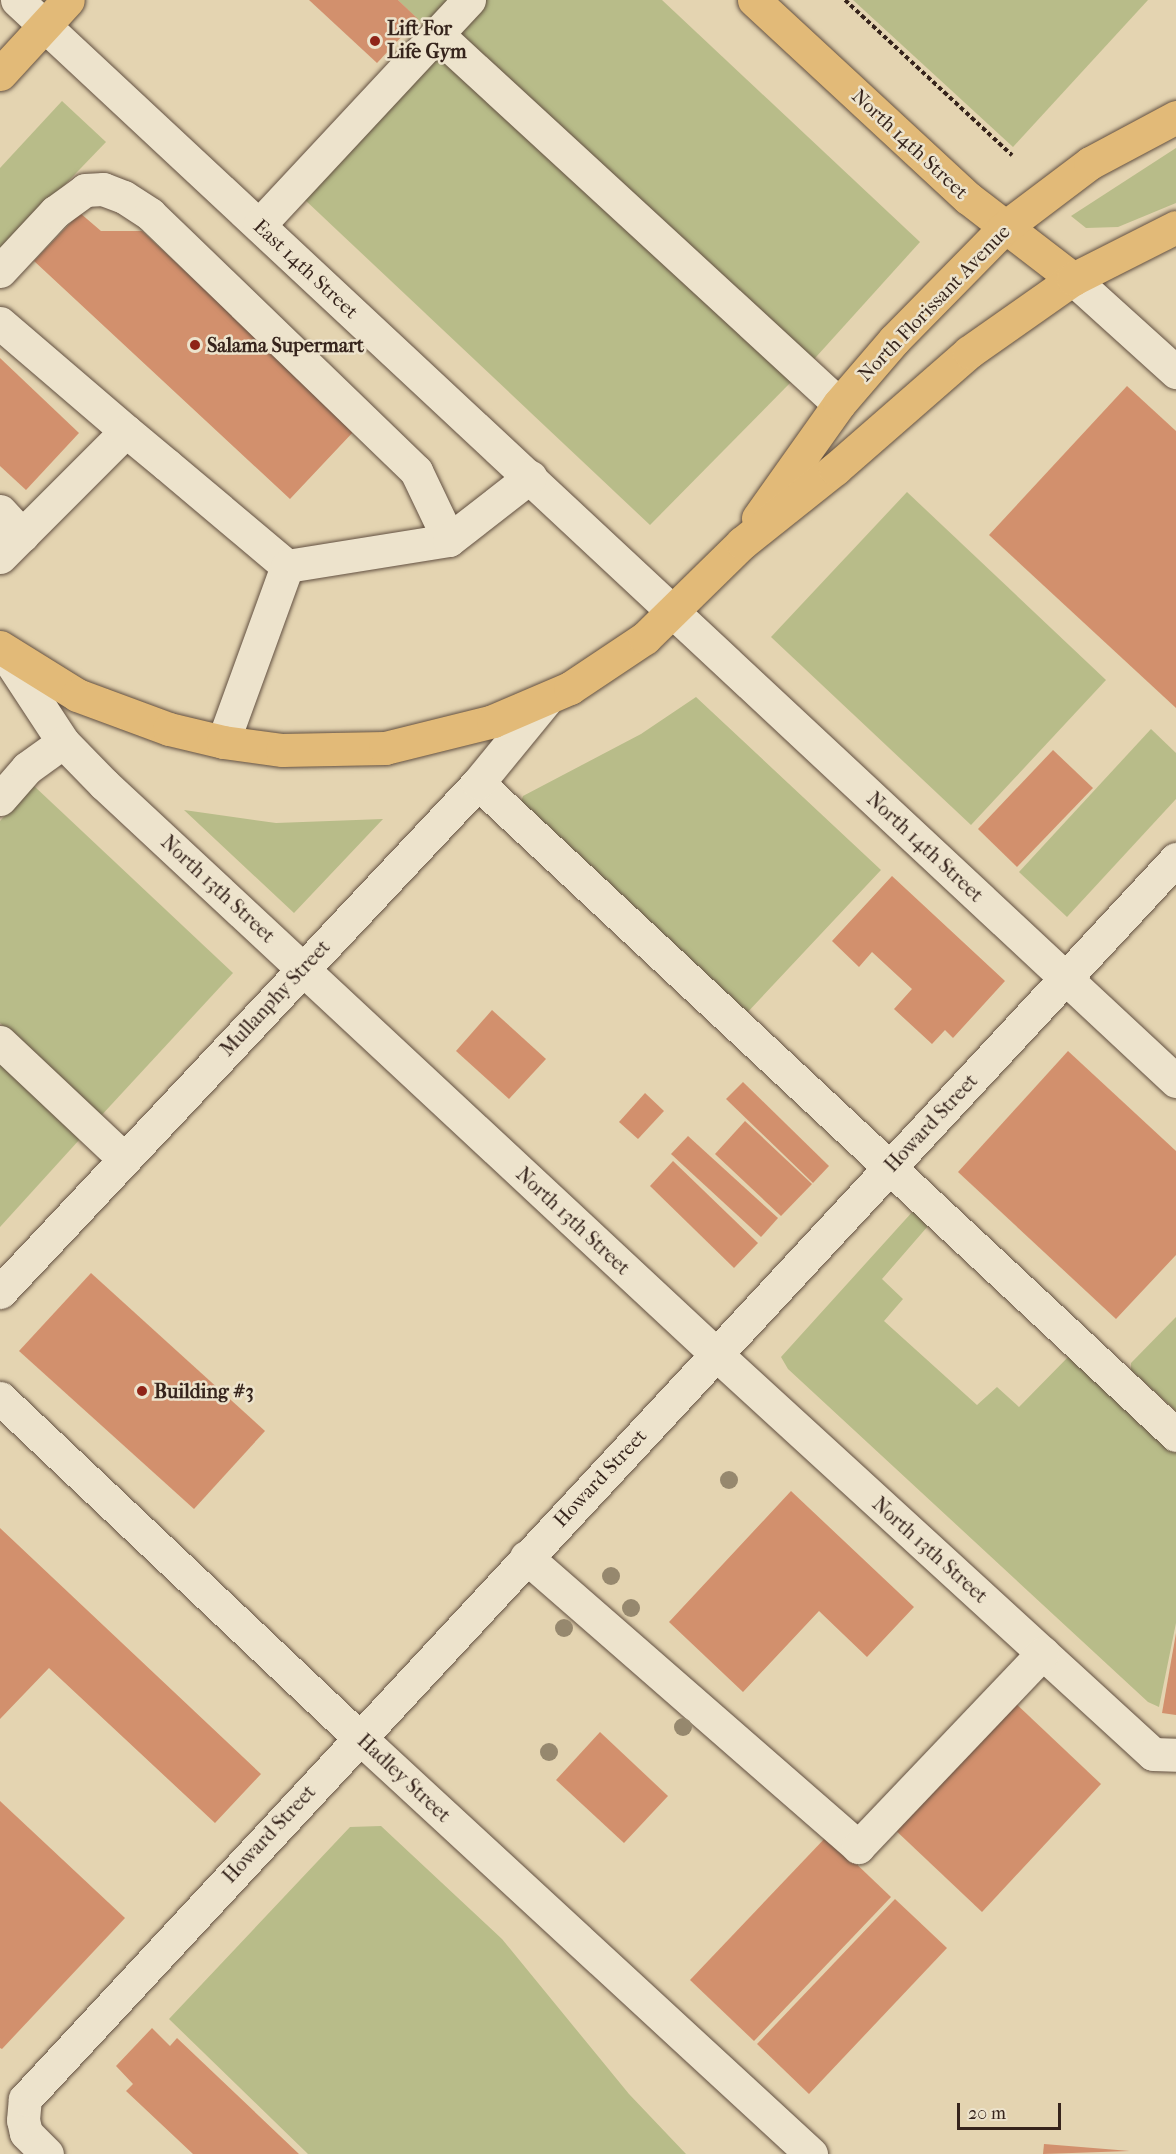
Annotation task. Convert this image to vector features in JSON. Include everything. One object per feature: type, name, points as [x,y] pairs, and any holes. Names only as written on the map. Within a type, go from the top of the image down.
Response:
[{"type":"main road","points":[[0,74],[68,0]]},
{"type":"main road","name":"North 14th Street","points":[[754,0],[1004,228],[1073,279]]},
{"type":"main road","name":"North Florissant Avenue","points":[[742,543],[805,447],[839,404],[894,340],[1004,228],[1090,163],[1176,117]]},
{"type":"main road","name":"North Florissant Avenue","points":[[544,700],[606,666],[675,612],[742,543],[835,469],[969,352],[1073,279],[1176,227]]},
{"type":"main road","name":"North 13th Street","points":[[1,648],[77,695],[169,729],[223,742],[282,750],[385,748],[493,722],[544,700]]},
{"type":"street","name":"East 14th Street","points":[[17,0],[675,612]]},
{"type":"street","points":[[259,225],[469,0]]},
{"type":"street","points":[[437,34],[839,404]]},
{"type":"street","points":[[0,271],[56,212],[85,190],[103,189],[124,197],[150,214],[416,471],[449,540]]},
{"type":"street","points":[[1073,279],[1176,372]]},
{"type":"street","points":[[0,323],[287,567],[449,540],[530,477]]},
{"type":"street","points":[[0,557],[126,431]]},
{"type":"street","points":[[0,512],[22,534]]},
{"type":"street","points":[[223,742],[287,567]]},
{"type":"street","name":"North 14th Street","points":[[675,612],[1064,980],[1176,1081]]},
{"type":"street","name":"North 13th Street","points":[[1,648],[63,742],[302,969],[716,1354],[1153,1754],[1176,1755]]},
{"type":"street","name":"Mullanphy Street","points":[[0,1292],[478,783],[544,700]]},
{"type":"street","points":[[0,799],[27,768],[63,742]]},
{"type":"street","points":[[478,783],[664,953],[888,1168],[1176,1435]]},
{"type":"street","name":"Howard Street","points":[[46,2154],[26,2133],[23,2120],[25,2099],[1176,859]]},
{"type":"street","points":[[0,1042],[124,1159]]},
{"type":"street","name":"Hadley Street","points":[[0,1398],[359,1737],[811,2154]]},
{"type":"street","points":[[526,1557],[858,1847],[1043,1653]]},
{"type":"path","points":[[845,0],[1012,155]]},
{"type":"green space","points":[[398,0],[453,0],[427,28]]},
{"type":"green space","points":[[481,0],[662,0],[920,242],[807,367],[449,34]]},
{"type":"green space","points":[[853,0],[1148,0],[1013,147]]},
{"type":"green space","points":[[441,49],[794,379],[650,525],[304,199]]},
{"type":"green space","points":[[62,101],[106,142],[0,252],[0,168]]},
{"type":"green space","points":[[1176,148],[1176,203],[1118,227],[1086,228],[1071,216]]},
{"type":"green space","points":[[907,492],[1106,680],[971,825],[771,637]]},
{"type":"green space","points":[[696,697],[881,870],[744,1016],[520,805],[523,796],[641,734]]},
{"type":"green space","points":[[1151,729],[1176,753],[1176,799],[1067,917],[1019,872]]},
{"type":"green space","points":[[33,785],[233,973],[99,1118],[0,1023],[0,821]]},
{"type":"green space","points":[[184,810],[276,823],[383,819],[294,913]]},
{"type":"green space","points":[[0,1063],[80,1139],[0,1227]]},
{"type":"green space","points":[[914,1210],[928,1226],[882,1279],[903,1299],[884,1321],[977,1405],[997,1387],[1019,1407],[1072,1353],[1176,1453],[1176,1623],[1159,1707],[1148,1702],[788,1369],[781,1357]]},
{"type":"green space","points":[[1176,1317],[1176,1411],[1131,1370],[1131,1363]]},
{"type":"green space","points":[[381,1826],[502,1939],[629,2094],[686,2154],[308,2154],[169,2019],[350,1827]]},
{"type":"building","name":"Lift For Life Gym","points":[[309,0],[398,0],[418,19],[377,63]]},
{"type":"building","name":"Salama Supermart","points":[[80,213],[101,231],[142,231],[355,430],[290,499],[34,261]]},
{"type":"building","points":[[0,358],[79,433],[26,490],[0,466]]},
{"type":"building","points":[[1127,386],[1176,431],[1176,708],[989,535]]},
{"type":"building","points":[[1053,750],[1093,788],[1017,867],[978,829]]},
{"type":"building","points":[[892,876],[1005,981],[953,1038],[945,1030],[932,1044],[894,1009],[912,989],[872,952],[859,967],[832,941]]},
{"type":"building","points":[[492,1010],[546,1059],[509,1099],[456,1051]]},
{"type":"building","points":[[1068,1051],[1176,1151],[1176,1255],[1116,1319],[958,1172]]},
{"type":"building","points":[[743,1082],[829,1166],[813,1183],[726,1099]]},
{"type":"building","points":[[645,1093],[664,1111],[638,1139],[619,1122]]},
{"type":"building","points":[[745,1121],[812,1184],[781,1216],[715,1154]]},
{"type":"building","points":[[688,1136],[778,1218],[761,1237],[671,1154]]},
{"type":"building","points":[[673,1161],[758,1243],[734,1268],[650,1186]]},
{"type":"building","name":"Building #3","points":[[91,1273],[265,1431],[194,1509],[19,1351]]},
{"type":"building","points":[[791,1491],[914,1607],[867,1657],[819,1611],[743,1692],[669,1622]]},
{"type":"building","points":[[0,1528],[261,1774],[215,1823],[49,1668],[0,1719]]},
{"type":"building","points":[[1176,1633],[1176,1715],[1162,1713]]},
{"type":"building","points":[[1011,1699],[1101,1784],[982,1912],[891,1826]]},
{"type":"building","points":[[600,1732],[668,1796],[624,1843],[556,1780]]},
{"type":"building","points":[[0,1801],[125,1918],[2,2049],[0,2048]]},
{"type":"building","points":[[827,1836],[891,1897],[754,2041],[690,1980]]},
{"type":"building","points":[[895,1899],[947,1948],[809,2094],[757,2044]]},
{"type":"building","points":[[152,2028],[170,2046],[177,2038],[299,2154],[193,2154],[126,2091],[133,2084],[116,2066]]},
{"type":"building","points":[[1044,2144],[1130,2151],[1043,2154]]},
{"type":"place","name":"Lift For Life Gym","points":[[375,41]]},
{"type":"place","name":"Salama Supermart","points":[[195,345]]},
{"type":"place","name":"Building #3","points":[[142,1391]]}]
